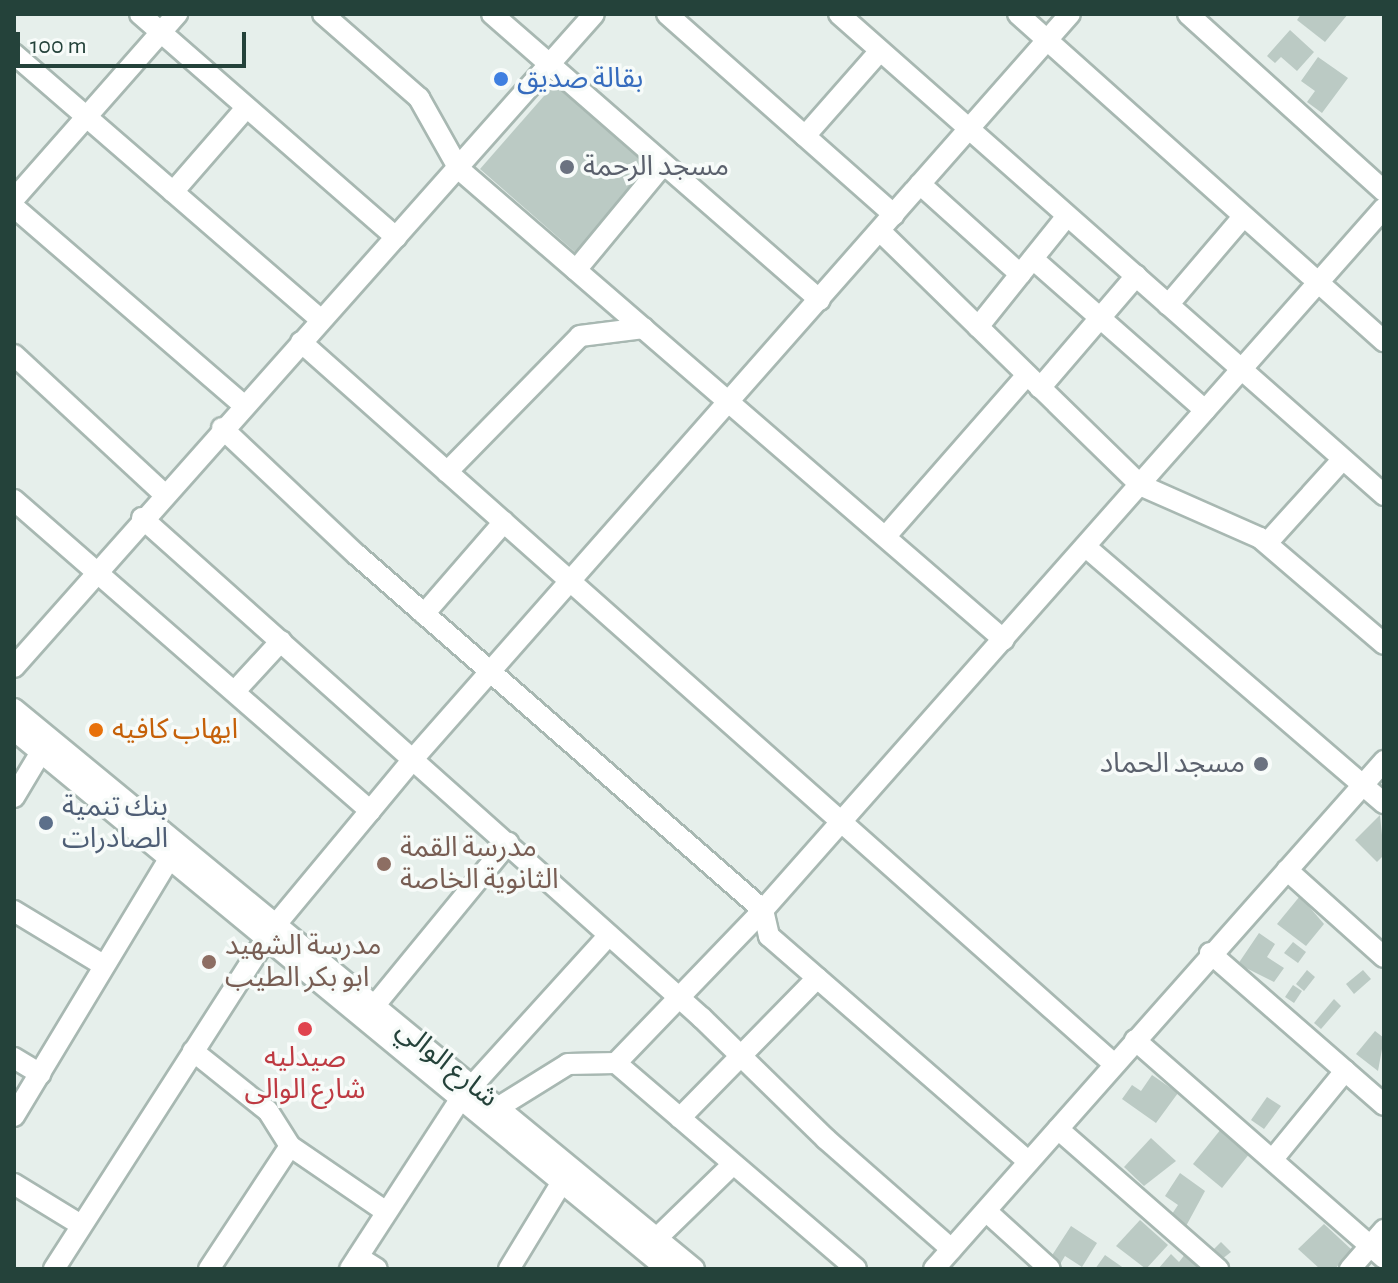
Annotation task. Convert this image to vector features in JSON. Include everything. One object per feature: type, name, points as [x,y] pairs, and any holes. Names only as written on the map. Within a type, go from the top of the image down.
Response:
[{"type":"street","points":[[140,14],[396,237]]},
{"type":"street","points":[[14,199],[177,14]]},
{"type":"street","points":[[323,14],[419,98],[459,169],[1004,640]]},
{"type":"street","points":[[492,14],[820,300]]},
{"type":"street","points":[[14,667],[142,518],[459,169],[594,14]]},
{"type":"street","points":[[667,14],[894,215]]},
{"type":"street","points":[[839,14],[1384,495]]},
{"type":"street","points":[[1018,14],[1384,341]]},
{"type":"street","points":[[54,1269],[272,931],[413,759],[574,583],[1070,14]]},
{"type":"street","points":[[1188,14],[1384,191]]},
{"type":"street","points":[[805,136],[880,51]]},
{"type":"street","points":[[14,54],[321,320]]},
{"type":"street","points":[[173,192],[246,108]]},
{"type":"street","points":[[576,270],[663,165]]},
{"type":"street","points":[[920,184],[1100,318],[1205,410]]},
{"type":"street","points":[[14,207],[243,405]]},
{"type":"street","points":[[616,1063],[681,999],[763,910],[1384,208]]},
{"type":"street","points":[[978,327],[1067,216]]},
{"type":"street","points":[[1168,305],[1243,217]]},
{"type":"street","points":[[880,231],[1140,485],[1267,543],[1384,644]]},
{"type":"street","points":[[886,536],[1034,381],[1100,318],[1136,276]]},
{"type":"street","points":[[447,472],[580,336],[643,328]]},
{"type":"street","points":[[301,342],[1114,1064]]},
{"type":"street","points":[[14,355],[164,494]]},
{"type":"street","points":[[222,428],[424,614],[763,910],[769,936],[1029,1162]]},
{"type":"street","points":[[1267,543],[1342,460]]},
{"type":"street","points":[[14,500],[97,569],[370,811]]},
{"type":"street","points":[[142,518],[681,999],[951,1249]]},
{"type":"street","points":[[424,614],[504,522]]},
{"type":"street","points":[[1086,547],[1384,803]]},
{"type":"street","points":[[235,691],[281,641]]},
{"type":"street","name":"شارع الوالي","points":[[14,709],[272,931],[467,1092],[499,1107],[694,1269]]},
{"type":"street","name":"شارع الوالي","points":[[14,730],[169,859],[375,1005],[562,1182],[667,1269]]},
{"type":"street","points":[[14,797],[41,752]]},
{"type":"street","points":[[934,1269],[1210,953],[1384,761]]},
{"type":"street","points":[[375,1005],[508,843]]},
{"type":"street","points":[[14,1116],[169,859]]},
{"type":"street","points":[[1287,870],[1384,957]]},
{"type":"street","points":[[14,911],[103,965]]},
{"type":"street","points":[[377,1269],[354,1263],[385,1211],[467,1092],[609,935]]},
{"type":"street","points":[[1210,953],[1384,1105]]},
{"type":"street","points":[[680,1118],[817,978]]},
{"type":"street","points":[[1135,1040],[1273,1159],[1380,1245],[1350,1269]]},
{"type":"street","points":[[193,1051],[268,1111],[290,1146],[385,1211]]},
{"type":"street","points":[[14,1058],[41,1074]]},
{"type":"street","points":[[499,1107],[568,1064],[616,1063],[856,1269]]},
{"type":"street","points":[[1273,1159],[1345,1071]]},
{"type":"street","points":[[1058,1129],[1218,1269]]},
{"type":"street","points":[[209,1269],[290,1146]]},
{"type":"street","points":[[657,1238],[733,1164]]},
{"type":"street","points":[[509,1269],[562,1182]]},
{"type":"street","points":[[14,1184],[81,1225]]},
{"type":"street","points":[[986,1211],[1050,1269]]},
{"type":"building","points":[[1301,14],[1348,14],[1325,42],[1297,20]]},
{"type":"building","points":[[1290,30],[1314,52],[1297,71],[1281,57],[1275,63],[1267,56]]},
{"type":"building","points":[[1318,57],[1348,78],[1322,113],[1307,102],[1315,91],[1301,81]]},
{"type":"building","name":"مسجد الرحمة","points":[[558,80],[654,165],[576,253],[480,169]]},
{"type":"building","points":[[1380,815],[1384,855],[1377,862],[1355,840]]},
{"type":"building","points":[[1300,896],[1324,924],[1306,946],[1277,924]]},
{"type":"building","points":[[1259,933],[1275,944],[1267,957],[1284,968],[1274,982],[1238,964]]},
{"type":"building","points":[[1293,942],[1306,952],[1298,963],[1284,953]]},
{"type":"building","points":[[1307,970],[1315,977],[1304,991],[1296,984]]},
{"type":"building","points":[[1363,970],[1371,979],[1354,994],[1346,984]]},
{"type":"building","points":[[1293,985],[1302,991],[1294,1003],[1285,997]]},
{"type":"building","points":[[1334,999],[1341,1006],[1321,1029],[1314,1023]]},
{"type":"building","points":[[1375,1031],[1384,1038],[1378,1071],[1356,1054]]},
{"type":"building","points":[[1152,1075],[1178,1093],[1156,1123],[1122,1099],[1132,1085],[1141,1091]]},
{"type":"building","points":[[1267,1097],[1281,1106],[1264,1129],[1251,1120]]},
{"type":"building","points":[[1221,1129],[1250,1153],[1222,1188],[1193,1164]]},
{"type":"building","points":[[1151,1138],[1176,1161],[1144,1186],[1124,1167]]},
{"type":"building","points":[[1180,1173],[1205,1191],[1185,1228],[1170,1217],[1178,1205],[1165,1196]]},
{"type":"building","points":[[1140,1220],[1168,1245],[1146,1269],[1116,1246]]},
{"type":"building","points":[[1324,1224],[1352,1250],[1335,1269],[1320,1269],[1298,1249]]},
{"type":"building","points":[[1071,1226],[1097,1243],[1082,1267],[1065,1256],[1059,1266],[1049,1260]]},
{"type":"building","points":[[1221,1242],[1231,1252],[1222,1259],[1213,1250]]},
{"type":"building","points":[[1186,1253],[1204,1269],[1158,1269],[1171,1254],[1179,1262]]},
{"type":"building","points":[[1105,1255],[1125,1269],[1095,1269]]},
{"type":"place","name":"بقالة صديق","points":[[501,79]]},
{"type":"place","name":"مسجد الرحمة","points":[[567,167]]},
{"type":"place","name":"ايهاب كافيه","points":[[96,730]]},
{"type":"place","name":"مسجد الحماد","points":[[1261,764]]},
{"type":"place","name":"بنك تنمية الصادرات","points":[[46,823]]},
{"type":"place","name":"مدرسة القمة الثانوية الخاصة","points":[[384,864]]},
{"type":"place","name":"مدرسة الشهيد ابو بكر الطيب","points":[[209,962]]},
{"type":"place","name":"صيدليه شارع الوالى","points":[[305,1029]]}]
